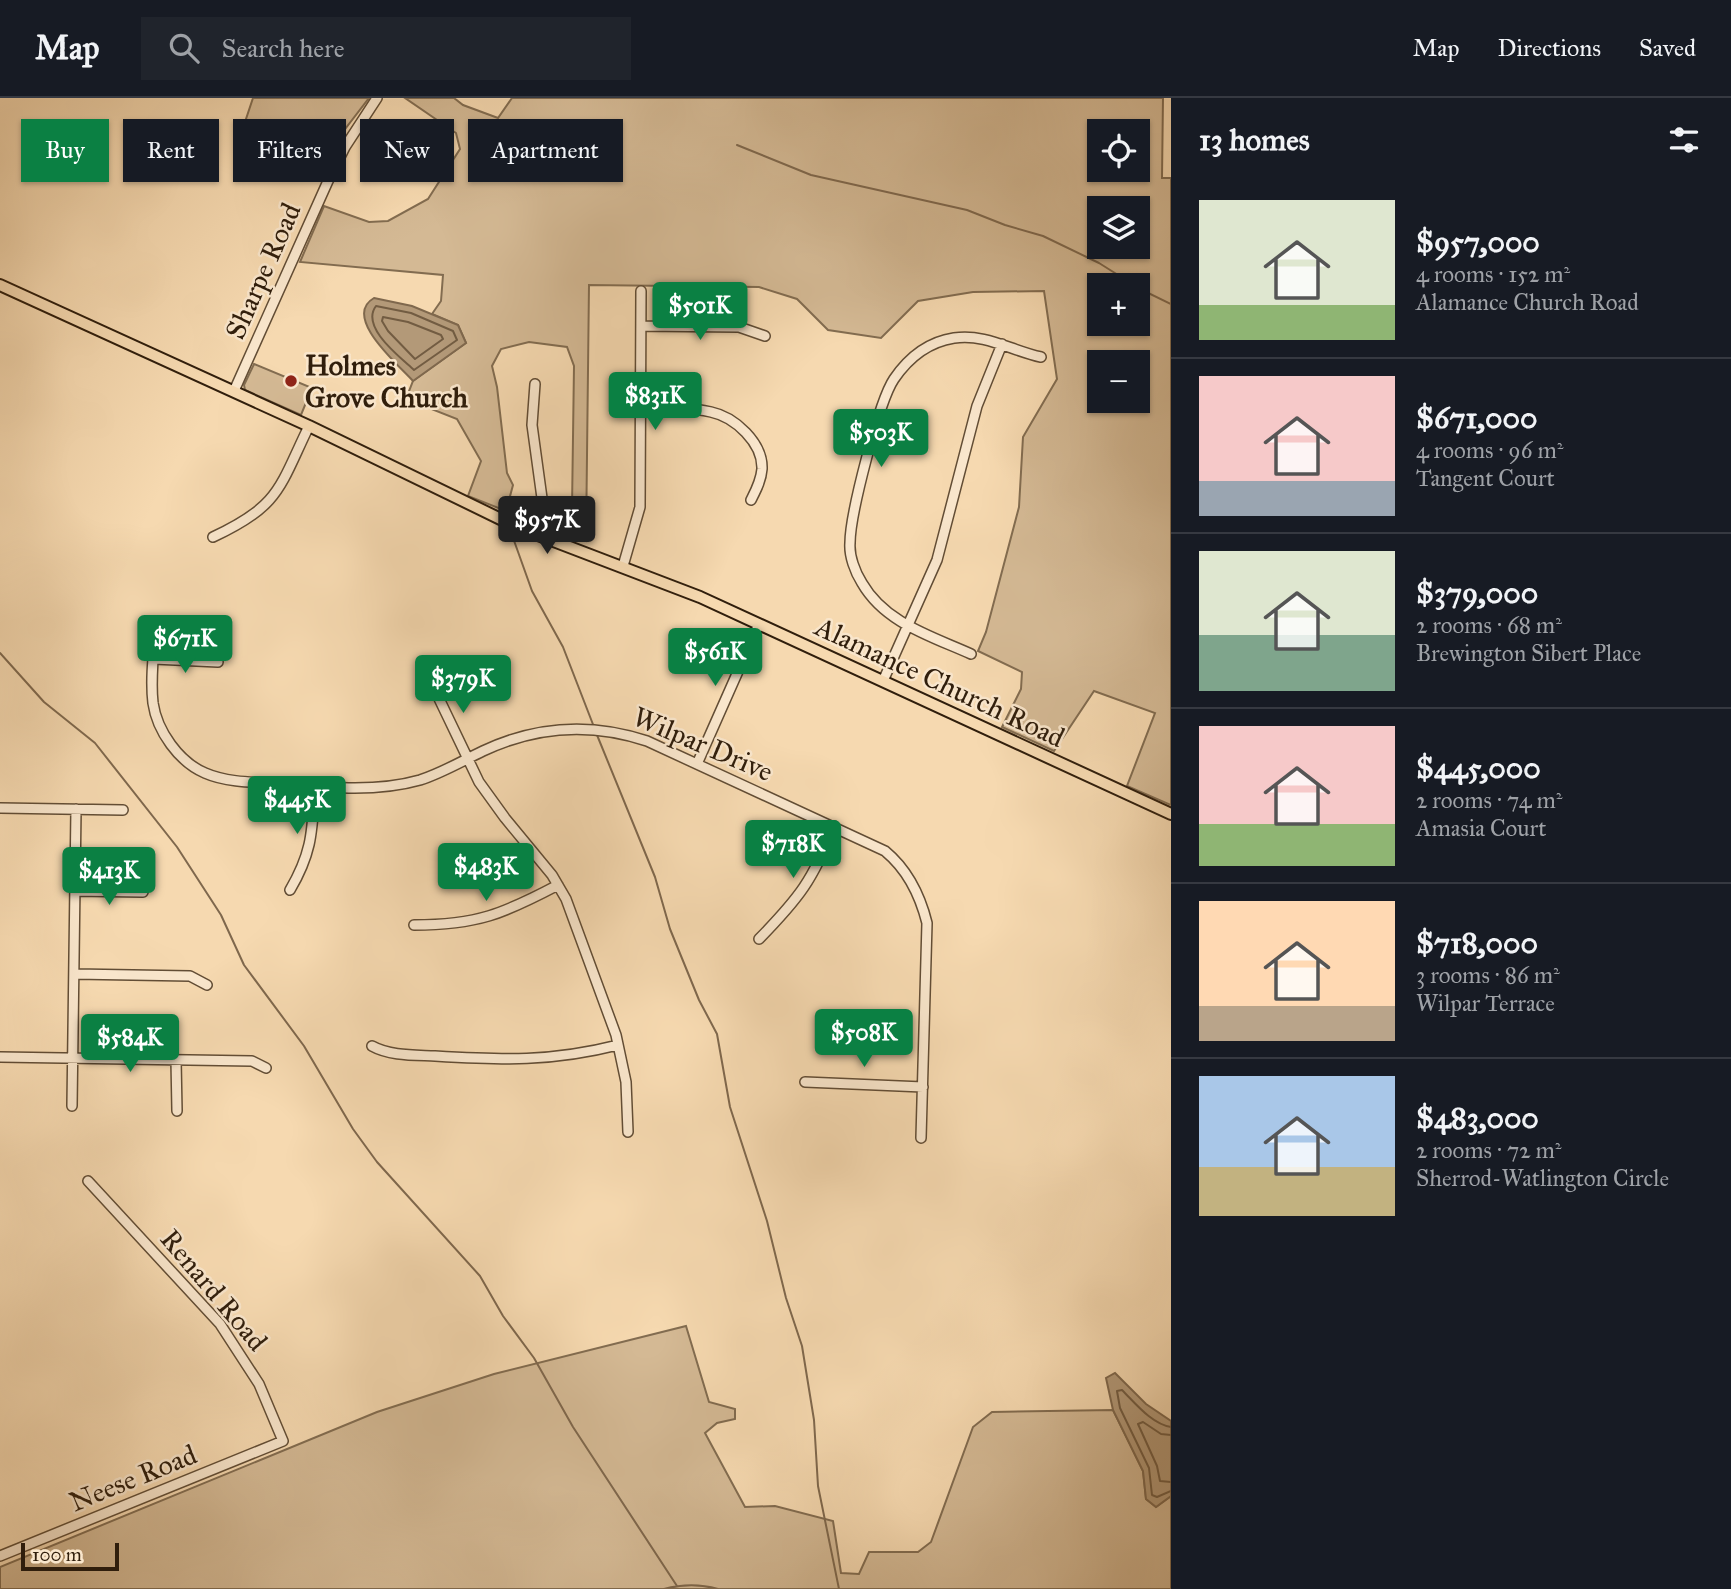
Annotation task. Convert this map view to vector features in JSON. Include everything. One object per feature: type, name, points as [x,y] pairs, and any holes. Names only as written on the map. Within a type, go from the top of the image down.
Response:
[{"type":"main road","name":"Alamance Church Road","points":[[0,285],[310,426],[530,532],[623,566],[759,624],[1171,814]]},
{"type":"street","name":"Sharpe Road","points":[[234,391],[328,181],[356,128],[377,98]]},
{"type":"street","points":[[623,566],[640,507],[641,291]]},
{"type":"street","points":[[640,326],[739,327],[765,336]]},
{"type":"street","points":[[971,654],[883,611],[860,581],[850,553],[853,520],[885,395],[914,354],[930,345],[954,338],[970,338],[1002,344],[1041,357]]},
{"type":"street","points":[[883,681],[937,560],[976,406],[1002,344]]},
{"type":"street","points":[[530,532],[542,498],[532,425],[536,384]]},
{"type":"street","points":[[640,408],[681,408],[713,412],[739,427],[760,453],[760,482],[751,500]]},
{"type":"street","points":[[213,537],[244,523],[272,501],[310,426]]},
{"type":"street","name":"Wilpar Drive","points":[[156,624],[153,704],[166,737],[183,758],[204,773],[230,779],[315,786],[397,785],[422,779],[528,734],[582,728],[634,737],[874,844],[892,857],[909,878],[923,906],[928,945],[921,1138]]},
{"type":"street","points":[[697,764],[759,624]]},
{"type":"street","points":[[154,659],[218,662]]},
{"type":"street","points":[[432,684],[491,800],[558,886],[583,945],[618,1045],[626,1082],[628,1132]]},
{"type":"street","points":[[290,890],[305,864],[312,839],[315,786]]},
{"type":"street","points":[[0,808],[123,810]]},
{"type":"street","points":[[72,1106],[76,809]]},
{"type":"street","points":[[759,940],[806,888],[819,866],[834,825]]},
{"type":"street","points":[[414,925],[463,924],[482,920],[512,910],[558,886]]},
{"type":"street","points":[[75,891],[142,892]]},
{"type":"street","points":[[75,974],[190,976],[207,985]]},
{"type":"street","points":[[372,1046],[394,1053],[512,1061],[570,1056],[618,1045]]},
{"type":"street","points":[[0,1057],[252,1061],[266,1068]]},
{"type":"street","points":[[176,1060],[177,1111]]},
{"type":"street","points":[[805,1082],[923,1087]]},
{"type":"street","name":"Renard Road","points":[[88,1181],[220,1324],[259,1384],[283,1441]]},
{"type":"street","name":"Neese Road","points":[[0,1556],[283,1441]]},
{"type":"shaded area","points":[[253,98],[369,98],[346,128],[346,119],[246,119]]},
{"type":"shaded area","points":[[405,98],[454,98],[463,105],[498,118],[512,98],[1163,98],[1162,178],[1171,178],[1171,805],[1127,786],[1155,713],[1094,691],[1054,751],[1002,727],[1021,689],[1022,672],[978,651],[986,632],[1019,507],[1023,437],[1057,379],[1044,291],[973,292],[918,301],[881,338],[828,330],[797,299],[759,287],[589,285],[586,541],[566,535],[572,508],[574,366],[567,347],[529,342],[501,349],[492,366],[507,473],[513,485],[506,511],[468,496],[481,461],[457,419],[406,399],[413,381],[466,343],[458,325],[432,314],[441,301],[443,275],[300,262],[324,206],[369,222],[388,221],[428,199],[439,182],[454,182],[454,158],[460,149],[454,132],[454,119],[436,119]]},
{"type":"shaded area","points":[[254,364],[312,388],[301,415],[245,390],[244,385]]},
{"type":"shaded area","points":[[686,1326],[709,1402],[735,1409],[735,1419],[717,1423],[705,1433],[745,1507],[775,1506],[833,1521],[841,1573],[859,1574],[869,1552],[918,1552],[931,1542],[973,1427],[992,1412],[1113,1410],[1143,1471],[1146,1499],[1156,1507],[1171,1496],[1171,1589],[0,1589],[0,1567],[377,1412],[494,1374]]},
{"type":"water","points":[[374,298],[412,306],[458,325],[466,343],[413,381],[368,329],[364,317],[366,306]]},
{"type":"water","points":[[1115,1373],[1146,1404],[1171,1421],[1171,1496],[1156,1507],[1146,1499],[1143,1471],[1113,1410],[1106,1378]]},
{"type":"waterway","points":[[737,145],[811,175],[967,210],[1043,236],[1115,273]]},
{"type":"waterway","points":[[1150,294],[1171,304]]},
{"type":"waterway","points":[[512,535],[532,591],[563,647],[594,727]]},
{"type":"waterway","points":[[0,653],[44,702],[95,743],[177,847],[221,915],[244,965],[304,1046],[353,1129],[377,1162],[480,1276],[503,1316],[534,1358],[573,1427],[677,1586]]},
{"type":"waterway","points":[[597,735],[655,877],[670,929],[699,1000],[717,1034],[730,1107],[767,1221],[786,1298],[802,1346],[814,1420],[818,1486],[839,1589]]},
{"type":"waterway","points":[[664,1589],[691,1585],[718,1589]]},
{"type":"place","name":"Holmes Grove Church","points":[[291,381]]}]
